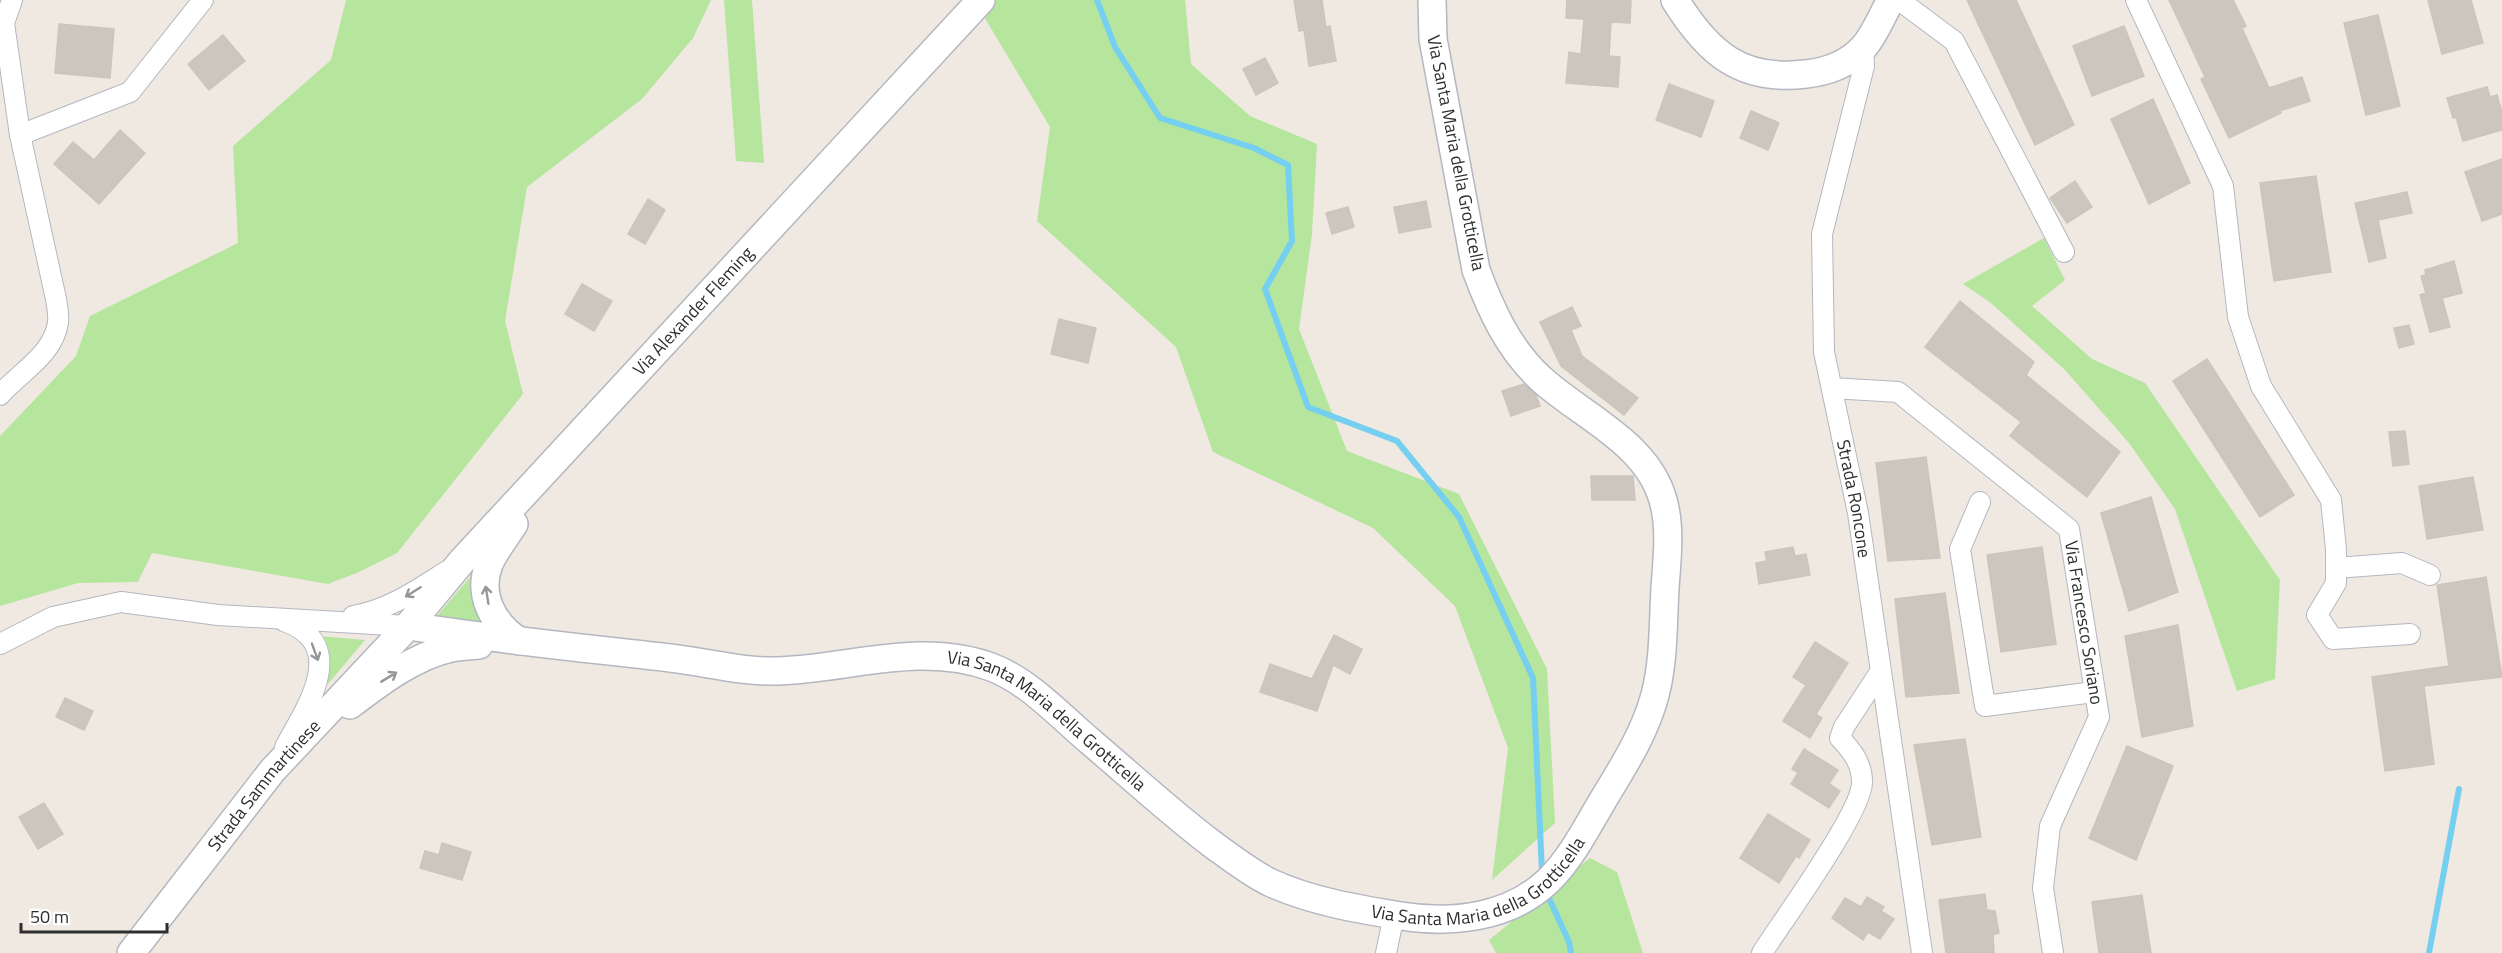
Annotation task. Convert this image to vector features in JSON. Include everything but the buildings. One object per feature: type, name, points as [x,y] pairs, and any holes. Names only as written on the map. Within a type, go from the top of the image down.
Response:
[{"type":"street","points":[[0,395],[14,378],[36,362],[53,338],[58,321],[56,299],[20,135],[4,23],[12,0]]},
{"type":"street","points":[[20,135],[130,92],[202,0]]},
{"type":"street","name":"Via Alexander Fleming","points":[[408,626],[462,561],[981,0]]},
{"type":"street","name":"Via Santa Maria della Grotticella","points":[[519,641],[773,672],[881,657],[926,656],[959,659],[993,668],[1030,690],[1193,829],[1268,882],[1354,909],[1435,922],[1485,915],[1517,902],[1545,884],[1585,831],[1643,728],[1655,694],[1661,658],[1667,562],[1663,500],[1651,472],[1630,448],[1540,378],[1512,346],[1489,306],[1476,270],[1432,39],[1432,0]]},
{"type":"street","points":[[1676,0],[1693,28],[1710,46],[1738,66],[1764,74],[1789,76],[1816,73],[1840,65],[1863,48],[1891,0]]},
{"type":"street","points":[[1899,0],[1954,41],[2064,252]]},
{"type":"street","points":[[2136,0],[2223,186],[2238,317],[2261,386],[2331,500],[2336,583],[2317,615],[2333,639],[2410,634]]},
{"type":"street","name":"Strada Roncone","points":[[1863,48],[1864,66],[1822,234],[1824,352],[1858,513],[1922,953]]},
{"type":"street","name":"Via Francesco Soriano","points":[[1832,388],[1898,392],[2069,530],[2098,717],[2050,826],[2043,888],[2053,953]]},
{"type":"street","points":[[519,641],[501,627],[489,606],[485,585],[490,562],[543,476]]},
{"type":"street","points":[[1980,502],[1960,549],[1985,705],[2094,692]]},
{"type":"street","points":[[320,621],[370,613],[398,602],[462,561]]},
{"type":"street","points":[[2336,568],[2403,563],[2430,575]]},
{"type":"street","points":[[0,644],[53,617],[121,602],[218,615],[408,626],[519,641]]},
{"type":"street","points":[[272,618],[292,624],[308,638],[318,656],[320,667],[315,691],[272,771]]},
{"type":"street","name":"Strada Sammartinese","points":[[131,953],[272,771],[408,626]]},
{"type":"street","points":[[292,750],[374,687],[415,662],[450,648],[519,641]]},
{"type":"street","points":[[1762,953],[1847,823],[1863,784],[1856,756],[1840,738],[1844,727],[1880,672]]},
{"type":"street","points":[[1386,953],[1394,915]]},
{"type":"green space","points":[[346,0],[711,0],[693,38],[642,99],[527,187],[505,321],[523,394],[397,553],[328,584],[152,553],[138,582],[78,583],[0,606],[0,436],[76,356],[90,316],[238,243],[233,146],[331,60]]},
{"type":"green space","points":[[724,0],[752,0],[764,163],[736,161]]},
{"type":"green space","points":[[974,0],[1185,0],[1191,64],[1250,116],[1317,144],[1312,234],[1299,329],[1347,451],[1459,494],[1547,669],[1555,823],[1492,880],[1508,748],[1455,606],[1373,528],[1213,452],[1176,347],[1037,221],[1050,127]]},
{"type":"green space","points":[[2044,238],[2065,280],[2032,306],[2092,359],[2145,383],[2280,580],[2275,679],[2237,691],[2175,509],[2129,443],[2065,370],[1991,303],[1963,284]]},
{"type":"green space","points":[[477,569],[488,624],[436,617]]},
{"type":"green space","points":[[318,636],[365,640],[328,684],[326,658]]},
{"type":"green space","points":[[1590,858],[1617,872],[1643,953],[1496,953],[1489,940]]},
{"type":"waterway","points":[[1097,0],[1115,47],[1160,118],[1254,148],[1288,165],[1292,241],[1265,289],[1308,407],[1397,441],[1459,517],[1533,678],[1542,872]]},
{"type":"waterway","points":[[2429,953],[2459,789]]},
{"type":"waterway","points":[[1548,896],[1569,942],[1571,953]]}]
